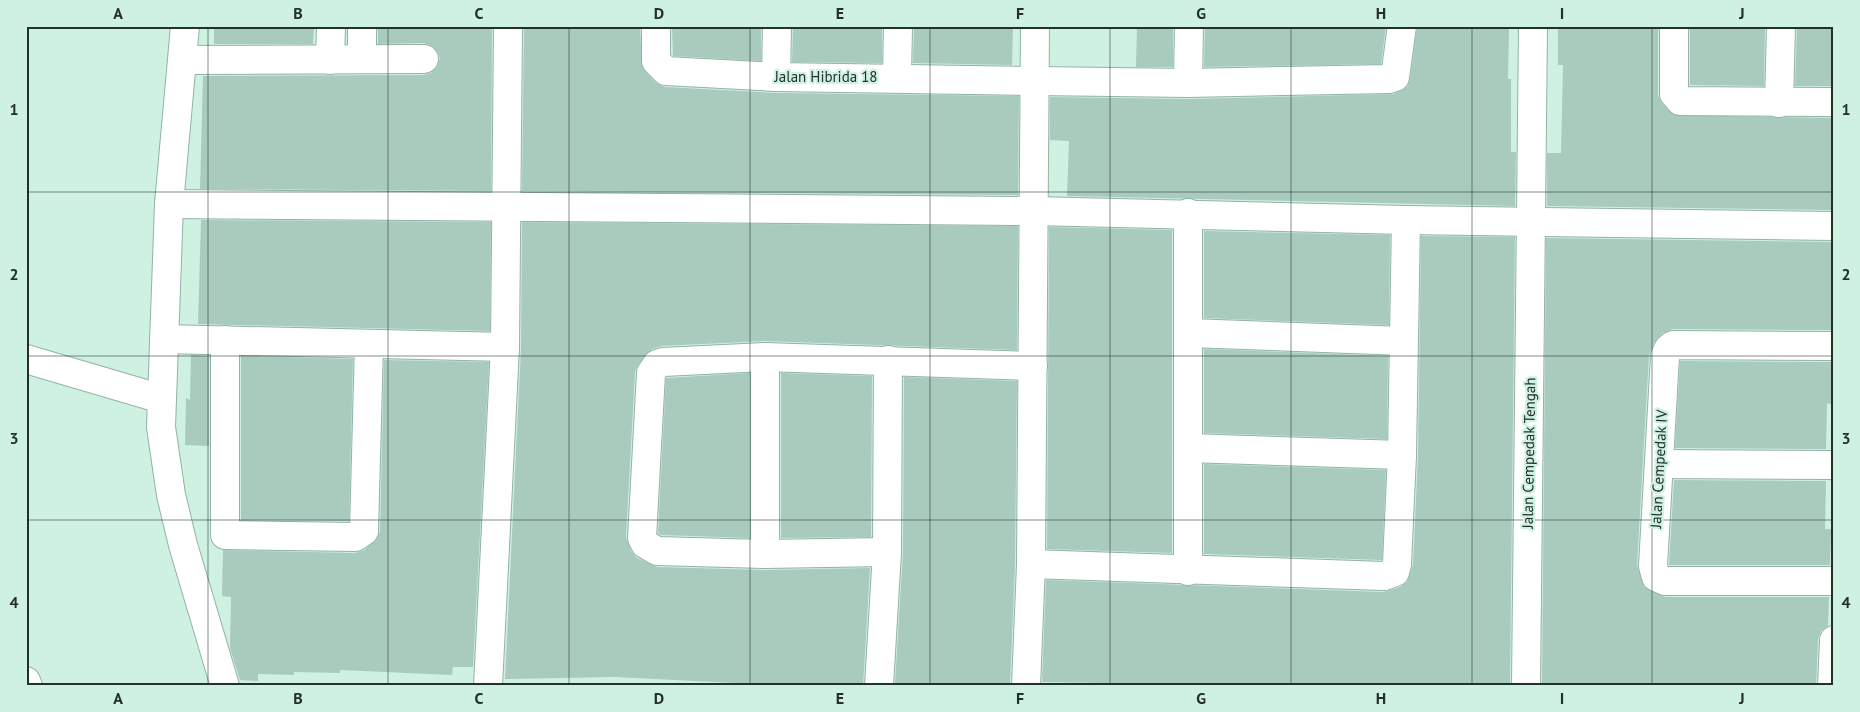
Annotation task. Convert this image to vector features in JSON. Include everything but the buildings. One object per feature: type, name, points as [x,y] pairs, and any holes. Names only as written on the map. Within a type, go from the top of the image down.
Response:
[{"type":"street","points":[[185,26],[169,204],[161,427],[171,495],[183,545],[225,686]]},
{"type":"street","points":[[330,60],[331,26]]},
{"type":"street","points":[[362,26],[362,59]]},
{"type":"street","points":[[488,686],[505,347],[508,26]]},
{"type":"street","name":"Jalan Hibrida 18","points":[[656,26],[656,62],[666,71],[776,77],[1188,82],[1389,80],[1395,77],[1398,69],[1402,26]]},
{"type":"street","points":[[776,77],[777,26]]},
{"type":"street","points":[[897,77],[898,26]]},
{"type":"street","points":[[1026,686],[1031,564],[1032,211],[1036,81],[1035,26]]},
{"type":"street","points":[[1188,82],[1189,26]]},
{"type":"street","name":"Jalan Cempedak Tengah","points":[[1526,686],[1533,26]]},
{"type":"street","points":[[1674,26],[1674,94],[1680,101],[1834,102]]},
{"type":"street","points":[[1779,103],[1781,26]]},
{"type":"street","points":[[183,60],[424,59]]},
{"type":"street","points":[[169,204],[1032,211],[1406,220],[1532,220],[1834,226]]},
{"type":"street","points":[[1188,214],[1188,571]]},
{"type":"street","points":[[1031,564],[1188,571],[1391,575],[1395,572],[1398,564],[1402,455],[1406,220]]},
{"type":"street","points":[[1189,333],[1403,341]]},
{"type":"street","points":[[164,339],[505,347]]},
{"type":"street","points":[[225,340],[225,536]]},
{"type":"street","points":[[183,545],[225,536],[355,537],[364,531],[369,344]]},
{"type":"street","name":"Jalan Cempedak IV","points":[[1834,346],[1670,347],[1665,356],[1653,566],[1656,577],[1665,581],[1834,580]]},
{"type":"street","points":[[887,552],[765,554],[657,551],[645,544],[642,538],[651,373],[653,368],[663,362],[765,357],[1033,366]]},
{"type":"street","points":[[765,357],[765,554]]},
{"type":"street","points":[[26,360],[162,399]]},
{"type":"street","points":[[879,686],[887,552],[888,360]]},
{"type":"street","points":[[1188,448],[1402,455]]},
{"type":"street","points":[[1659,464],[1834,465]]},
{"type":"street","points":[[1832,686],[1834,640]]},
{"type":"street","points":[[26,681],[28,686]]}]
